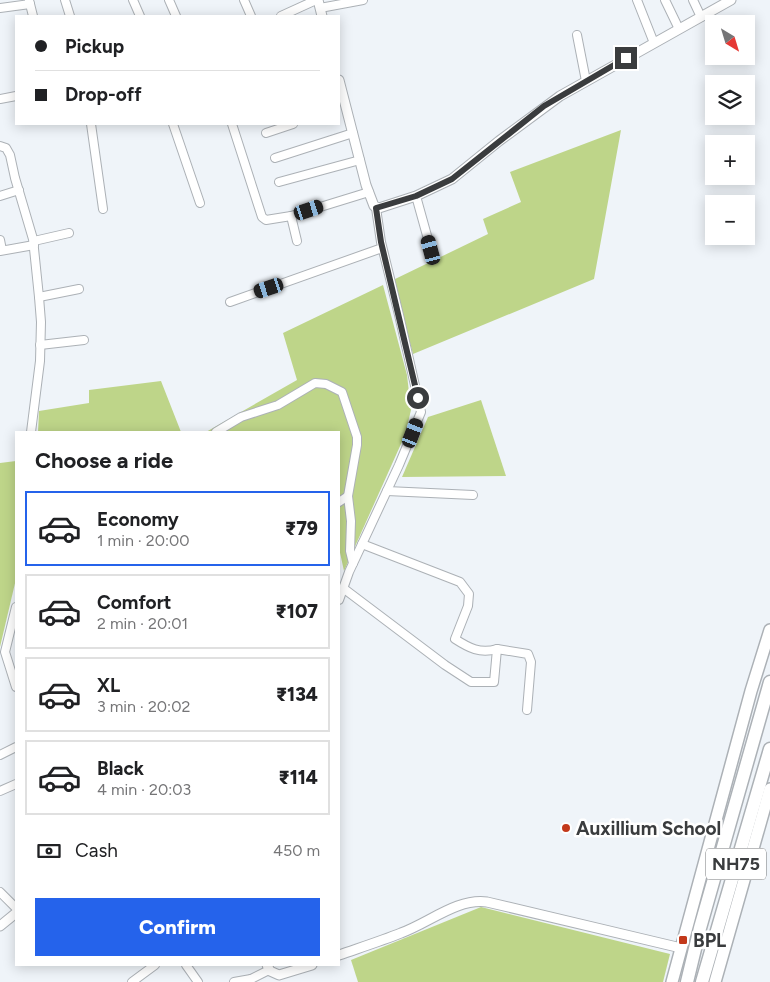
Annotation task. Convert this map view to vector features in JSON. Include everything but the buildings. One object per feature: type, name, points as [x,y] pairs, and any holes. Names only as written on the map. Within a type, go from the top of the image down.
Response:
[{"type":"highway","name":"NH75","points":[[687,982],[700,928],[770,682]]},
{"type":"highway","name":"NH75","points":[[706,981],[770,749]]},
{"type":"main road","points":[[672,982],[751,691],[770,630]]},
{"type":"main road","points":[[706,981],[770,789]]},
{"type":"street","points":[[65,0],[70,15]]},
{"type":"street","points":[[134,0],[140,15]]},
{"type":"street","points":[[170,0],[176,15]]},
{"type":"street","points":[[244,0],[251,15]]},
{"type":"street","points":[[285,15],[319,6],[363,0]]},
{"type":"street","points":[[637,0],[654,43]]},
{"type":"street","points":[[666,0],[679,29]]},
{"type":"street","points":[[693,0],[701,17]]},
{"type":"street","points":[[376,208],[416,196],[452,179],[544,106],[731,0]]},
{"type":"street","points":[[0,8],[30,2],[33,15]]},
{"type":"street","points":[[577,35],[586,81]]},
{"type":"street","points":[[340,89],[342,106],[353,133],[369,192],[376,208],[382,248],[400,315],[421,412],[353,563],[340,597]]},
{"type":"street","points":[[0,99],[15,96]]},
{"type":"street","points":[[91,125],[103,209]]},
{"type":"street","points":[[173,125],[200,203]]},
{"type":"street","points":[[232,125],[262,217],[266,220],[291,216],[369,192]]},
{"type":"street","points":[[266,133],[290,125]]},
{"type":"street","points":[[275,158],[353,133]]},
{"type":"street","points":[[2,148],[10,155],[34,243],[39,297],[40,361],[31,431]]},
{"type":"street","points":[[278,182],[360,160]]},
{"type":"street","points":[[0,196],[19,190]]},
{"type":"street","points":[[416,196],[431,250]]},
{"type":"street","points":[[291,216],[297,241]]},
{"type":"street","points":[[0,240],[1,250],[70,233]]},
{"type":"street","points":[[230,302],[382,248]]},
{"type":"street","points":[[39,297],[79,289]]},
{"type":"street","points":[[40,345],[84,340]]},
{"type":"street","points":[[218,431],[241,417],[278,405],[315,383],[326,384],[342,392],[357,436],[358,445],[348,496],[351,520],[350,551],[353,563]]},
{"type":"street","points":[[387,491],[473,494]]},
{"type":"street","points":[[340,501],[348,496]]},
{"type":"street","points":[[362,544],[460,582],[469,594],[469,600],[455,639],[477,651],[496,649],[528,654],[531,662],[527,710]]},
{"type":"street","points":[[343,588],[444,665],[471,682],[494,682],[496,649]]},
{"type":"street","points":[[15,610],[5,652],[15,684]]},
{"type":"street","points":[[0,755],[15,748]]},
{"type":"street","points":[[0,791],[15,784]]},
{"type":"street","points":[[0,892],[15,907]]},
{"type":"street","points":[[340,956],[402,933],[463,904],[476,901],[681,948]]},
{"type":"street","points":[[0,926],[15,914]]},
{"type":"street","points":[[132,982],[154,966]]},
{"type":"street","points":[[187,966],[198,982]]},
{"type":"street","points":[[234,982],[251,980],[268,967],[276,975],[283,975],[309,966]]},
{"type":"green space","points":[[621,130],[594,279],[413,354],[393,280],[488,234],[483,219],[521,202],[510,172]]},
{"type":"green space","points":[[383,285],[407,375],[411,410],[405,435],[344,571],[340,553],[340,431],[208,431],[297,380],[283,333]]},
{"type":"green space","points":[[161,381],[181,431],[38,431],[39,411],[89,403],[89,390]]},
{"type":"green space","points":[[481,400],[506,476],[402,477],[428,417]]},
{"type":"green space","points":[[15,461],[15,583],[0,647],[0,463]]},
{"type":"green space","points":[[481,907],[670,954],[663,982],[358,982],[351,960]]},
{"type":"place","name":"Auxillium School","points":[[566,828]]},
{"type":"place","name":"BPL","points":[[683,940]]},
{"type":"route","points":[[418,398],[400,315],[381,242],[376,208],[416,196],[452,179],[544,106],[626,58]]}]
